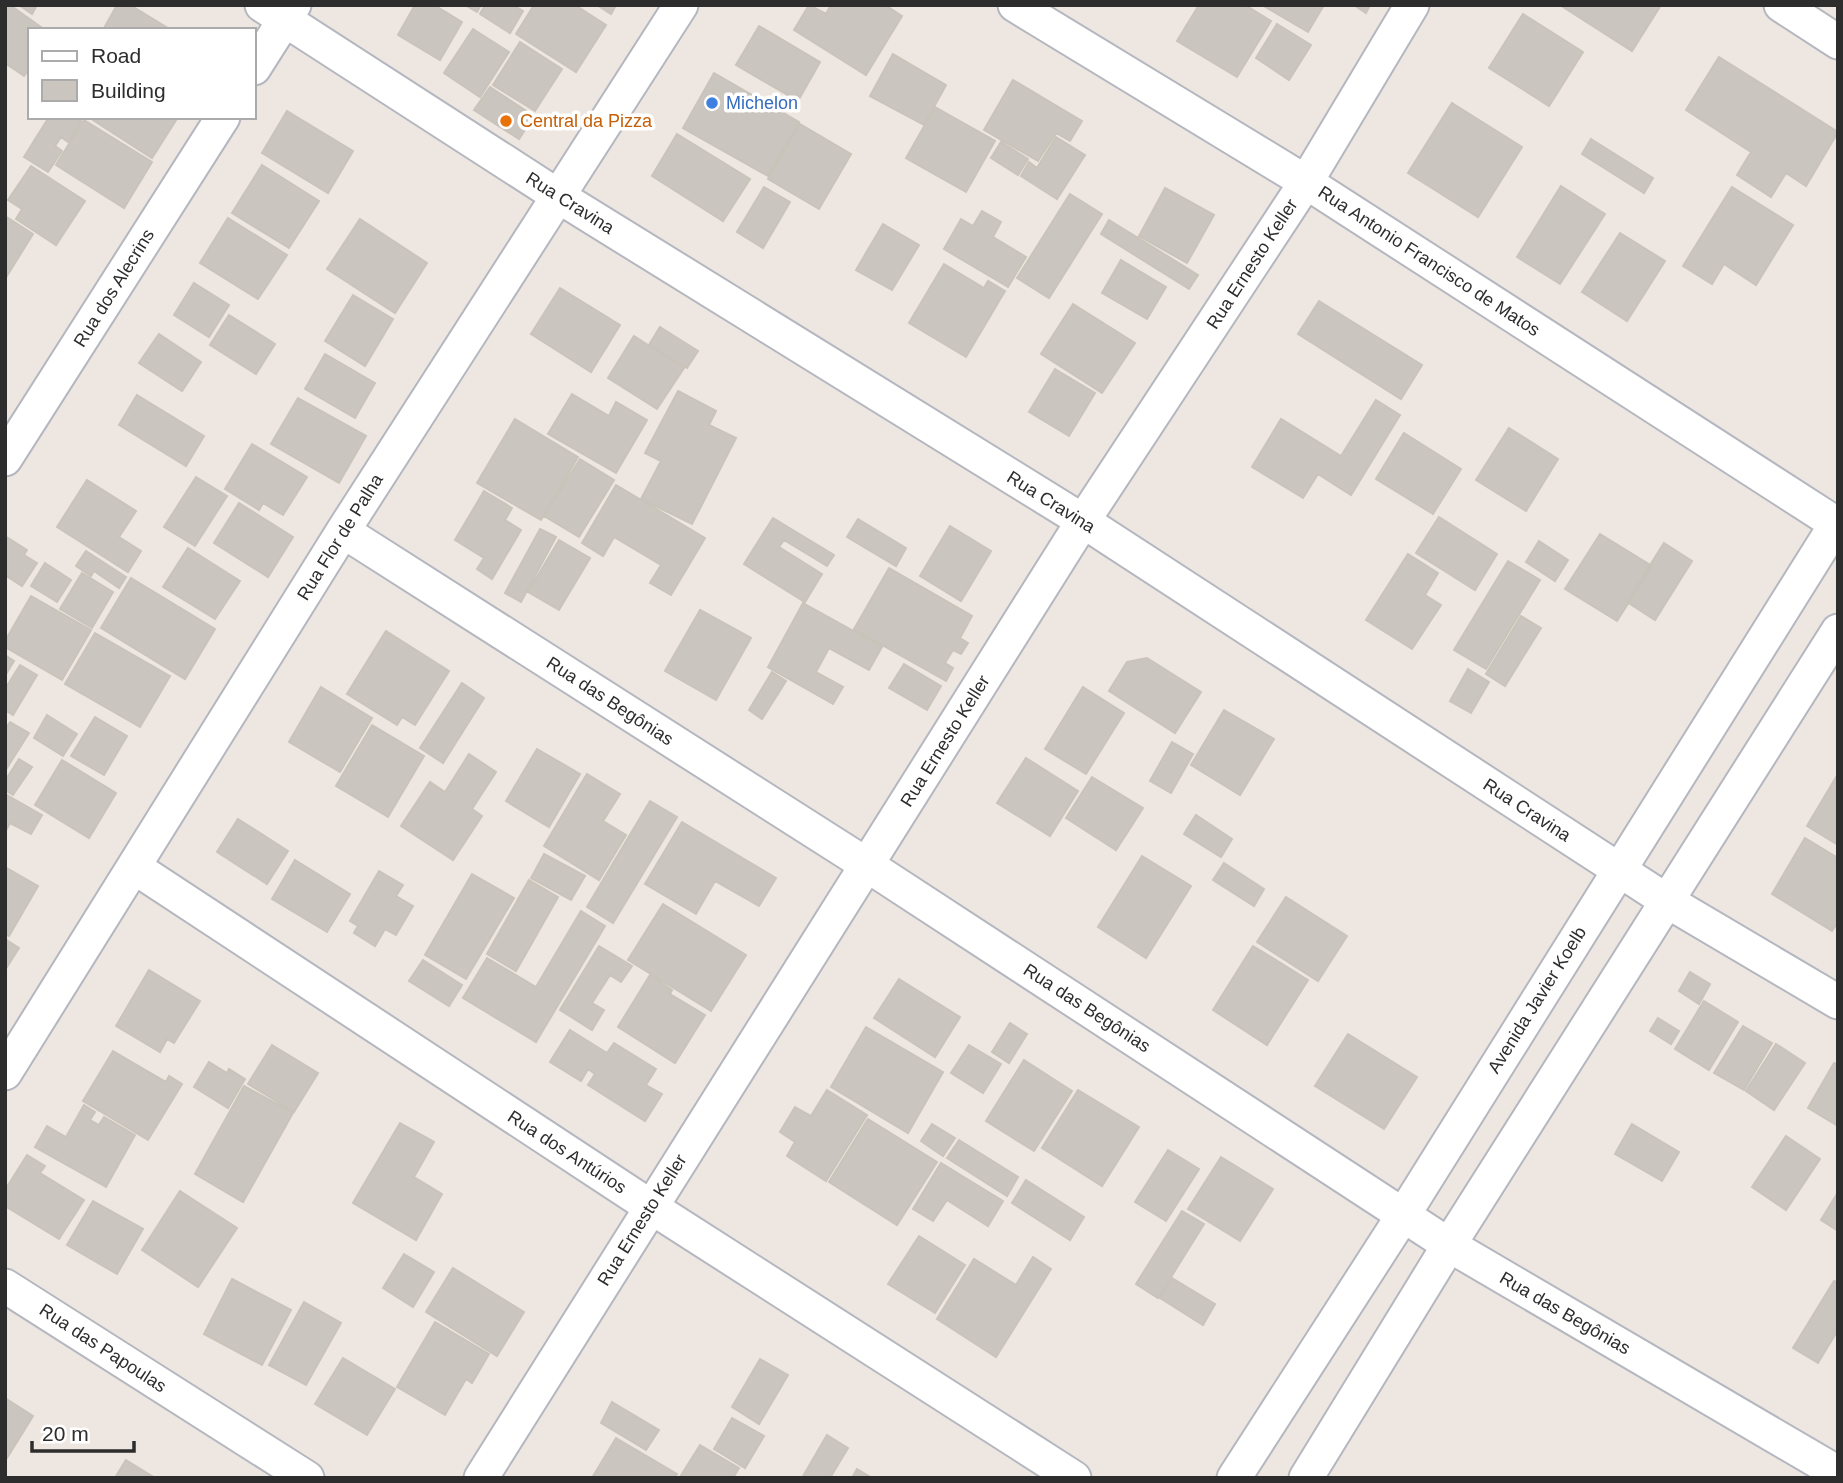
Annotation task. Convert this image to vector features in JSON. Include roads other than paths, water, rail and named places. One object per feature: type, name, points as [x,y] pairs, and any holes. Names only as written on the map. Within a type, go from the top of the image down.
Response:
[{"type":"street","name":"Rua Flor de Palha","points":[[5,1073],[342,531],[681,5]]},
{"type":"street","name":"Rua Antonio Francisco de Matos","points":[[1014,5],[1306,182],[1837,523]]},
{"type":"street","name":"Rua Ernesto Keller","points":[[481,1478],[1083,521],[1306,182],[1412,5]]},
{"type":"street","points":[[1781,5],[1838,41]]},
{"type":"street","name":"Rua Cravina","points":[[280,10],[558,196],[1083,521],[1667,901],[1838,1002]]},
{"type":"street","points":[[256,64],[280,10]]},
{"type":"street","name":"Rua dos Alecrins","points":[[5,459],[222,119]]},
{"type":"street","name":"Avenida Javier Koelb","points":[[1234,1478],[1404,1214],[1837,523]]},
{"type":"street","name":"Rua das Begônias","points":[[342,531],[867,865],[1449,1245],[1838,1473]]},
{"type":"street","points":[[1306,1478],[1449,1245],[1838,631]]},
{"type":"street","name":"Rua dos Antúrios","points":[[134,867],[651,1207],[1074,1478]]},
{"type":"street","name":"Rua das Papoulas","points":[[5,1286],[307,1478]]},
{"type":"place","name":"Michelon","points":[[712,103]]},
{"type":"place","name":"Central da Pizza","points":[[506,121]]}]
